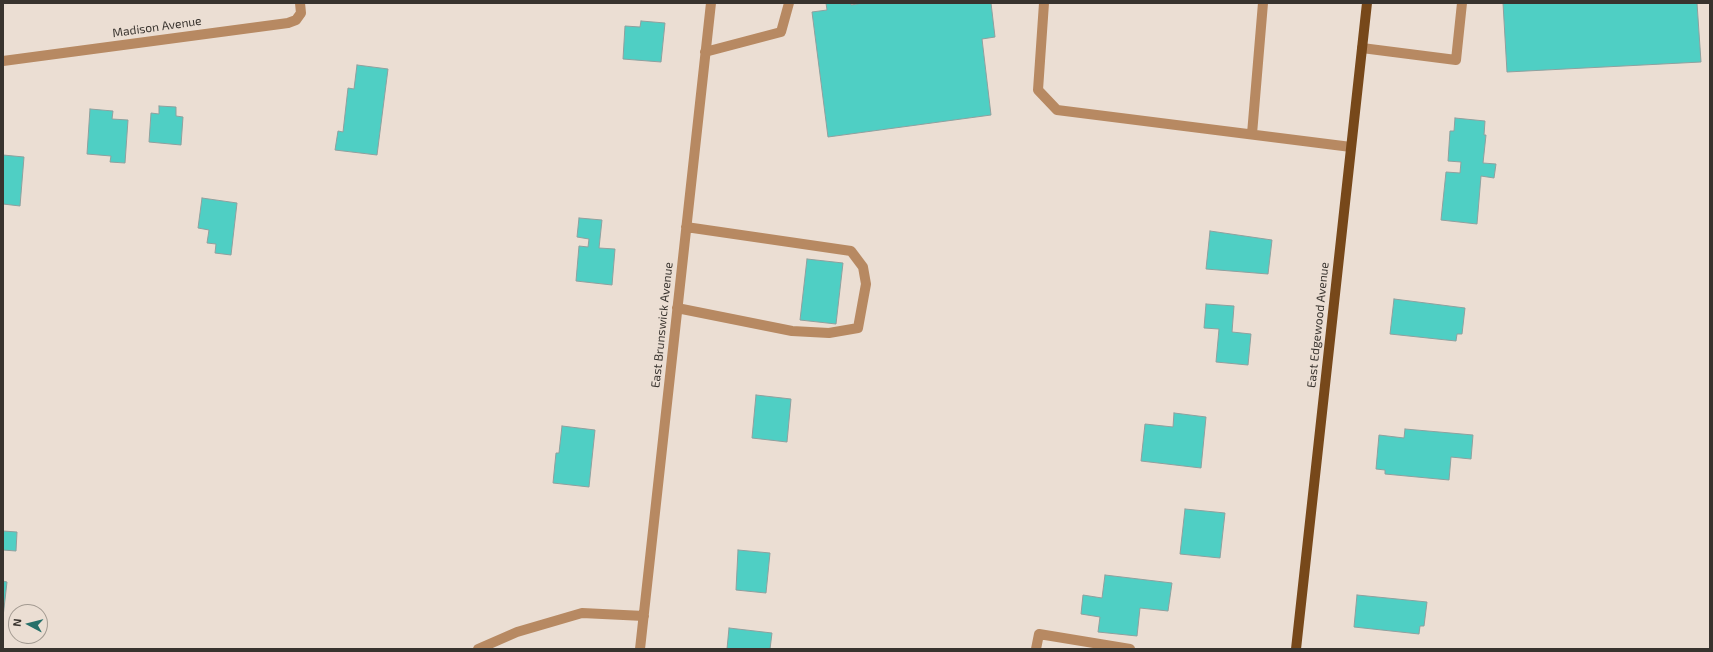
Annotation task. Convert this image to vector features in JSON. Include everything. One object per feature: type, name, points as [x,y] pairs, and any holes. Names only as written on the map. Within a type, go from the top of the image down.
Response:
[{"type":"main road","name":"East Edgewood Avenue","points":[[1296,649],[1367,3]]},
{"type":"street","name":"Madison Avenue","points":[[3,61],[288,23],[296,20],[301,13],[300,3]]},
{"type":"street","name":"East Brunswick Avenue","points":[[640,649],[711,3]]},
{"type":"street","points":[[705,52],[781,32],[789,3]]},
{"type":"street","points":[[1044,3],[1038,90],[1057,110],[1351,147]]},
{"type":"street","points":[[1252,134],[1263,3]]},
{"type":"street","points":[[1362,48],[1456,60],[1462,3]]},
{"type":"street","points":[[677,308],[792,331],[829,333],[858,328],[866,284],[863,267],[851,252],[686,227]]},
{"type":"street","points":[[478,649],[517,632],[582,613],[644,616]]},
{"type":"street","points":[[1036,649],[1039,634],[1130,649]]},
{"type":"building","points":[[826,3],[851,3],[851,5],[863,3],[991,3],[995,37],[982,39],[991,115],[828,137],[812,12],[827,10]]},
{"type":"building","points":[[1503,3],[1697,3],[1701,62],[1507,72]]},
{"type":"building","points":[[641,21],[665,23],[661,62],[623,59],[625,26],[640,27]]},
{"type":"building","points":[[357,65],[388,69],[377,155],[335,150],[338,131],[343,132],[348,88],[354,89]]},
{"type":"building","points":[[159,106],[176,107],[176,116],[183,117],[181,145],[149,142],[151,113],[159,114]]},
{"type":"building","points":[[90,109],[113,111],[112,119],[128,120],[125,163],[110,162],[111,156],[87,154]]},
{"type":"building","points":[[1455,118],[1485,121],[1484,135],[1486,135],[1483,163],[1496,164],[1494,178],[1481,176],[1477,224],[1441,220],[1446,172],[1460,173],[1461,162],[1448,161],[1450,131],[1454,131]]},
{"type":"building","points":[[3,155],[24,157],[20,206],[3,204]]},
{"type":"building","points":[[202,198],[237,203],[231,255],[215,253],[216,244],[207,243],[209,230],[198,228]]},
{"type":"building","points":[[579,218],[602,220],[599,248],[615,249],[612,285],[576,281],[579,246],[588,247],[589,239],[577,237]]},
{"type":"building","points":[[1210,231],[1272,240],[1268,274],[1206,269]]},
{"type":"building","points":[[807,259],[843,263],[836,324],[800,320]]},
{"type":"building","points":[[1394,299],[1465,308],[1462,334],[1457,334],[1456,341],[1390,334]]},
{"type":"building","points":[[1206,304],[1234,306],[1232,332],[1251,334],[1248,365],[1216,362],[1219,329],[1204,328]]},
{"type":"building","points":[[756,395],[791,399],[787,442],[752,438]]},
{"type":"building","points":[[1174,413],[1206,417],[1201,468],[1141,461],[1145,424],[1173,427]]},
{"type":"building","points":[[562,426],[595,430],[589,487],[553,483],[556,453],[559,453]]},
{"type":"building","points":[[1405,429],[1473,435],[1471,459],[1451,457],[1449,480],[1385,474],[1385,470],[1376,469],[1379,435],[1404,438]]},
{"type":"building","points":[[1185,509],[1225,513],[1220,558],[1180,554]]},
{"type":"building","points":[[3,531],[17,532],[16,551],[3,550]]},
{"type":"building","points":[[738,550],[770,553],[766,593],[736,590]]},
{"type":"building","points":[[1105,575],[1172,583],[1168,611],[1140,608],[1137,636],[1098,632],[1100,617],[1081,614],[1083,595],[1102,598]]},
{"type":"building","points":[[3,581],[7,582],[3,617]]},
{"type":"building","points":[[1357,595],[1427,602],[1424,626],[1420,626],[1419,634],[1354,627]]},
{"type":"building","points":[[729,628],[772,633],[770,649],[727,649]]}]
